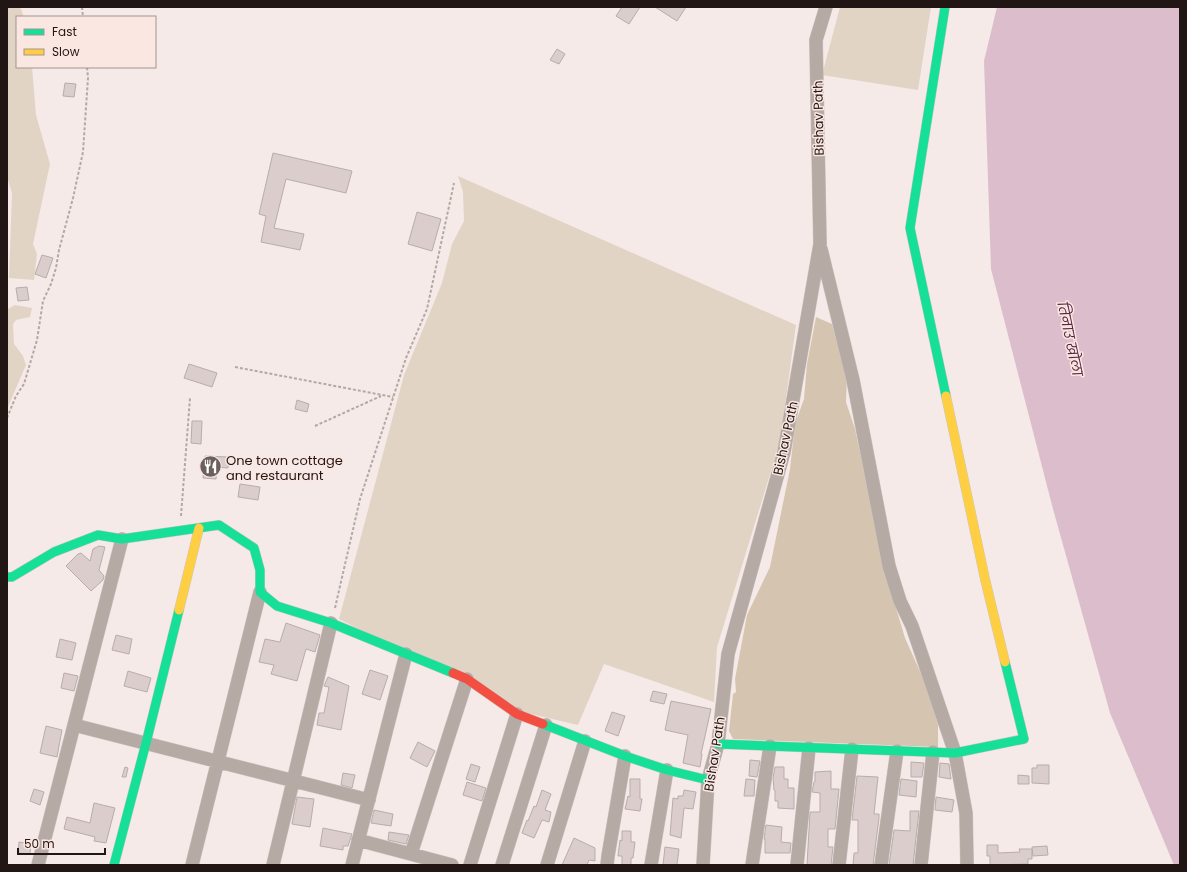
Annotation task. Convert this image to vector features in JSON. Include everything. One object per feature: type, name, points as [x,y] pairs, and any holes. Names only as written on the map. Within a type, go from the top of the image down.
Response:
[{"type":"street","name":"Bishav Path","points":[[703,865],[708,780],[718,744],[728,654],[784,452],[820,244],[816,40],[826,7]]},
{"type":"street","points":[[718,744],[955,753],[1024,739],[985,579],[910,228],[945,7]]},
{"type":"street","points":[[820,244],[852,380],[889,566],[900,600],[912,626],[955,753],[966,813],[967,865]]},
{"type":"street","points":[[7,577],[12,577],[54,552],[98,535],[122,539],[220,525],[254,548],[260,570],[260,592],[192,865]]},
{"type":"street","points":[[114,865],[199,528]]},
{"type":"street","points":[[38,865],[122,539]]},
{"type":"street","points":[[260,592],[276,606],[331,623],[467,679],[517,714],[626,756],[667,770],[708,780]]},
{"type":"street","points":[[272,865],[331,623]]},
{"type":"street","points":[[352,865],[406,654]]},
{"type":"street","points":[[411,854],[467,679]]},
{"type":"street","points":[[470,865],[517,714]]},
{"type":"street","points":[[74,725],[369,800]]},
{"type":"street","points":[[502,865],[546,725]]},
{"type":"street","points":[[547,865],[586,741]]},
{"type":"street","points":[[752,865],[770,746]]},
{"type":"street","points":[[797,865],[810,748]]},
{"type":"street","points":[[839,865],[852,749]]},
{"type":"street","points":[[881,865],[897,751]]},
{"type":"street","points":[[921,865],[933,752]]},
{"type":"street","points":[[607,865],[626,756]]},
{"type":"street","points":[[651,865],[667,770]]},
{"type":"street","points":[[358,840],[452,865]]},
{"type":"path","points":[[7,418],[16,396],[24,384],[31,362],[37,340],[43,301],[51,284],[56,268],[83,152],[88,78],[87,68]]},
{"type":"path","points":[[331,623],[360,499],[406,358],[427,309],[454,183]]},
{"type":"path","points":[[235,367],[393,397]]},
{"type":"path","points":[[315,426],[382,395]]},
{"type":"path","points":[[179,531],[190,398]]},
{"type":"shaded area","points":[[7,7],[20,7],[24,16],[16,16],[16,68],[32,68],[36,115],[50,164],[33,244],[37,254],[34,280],[9,278],[12,193],[7,177]]},
{"type":"shaded area","points":[[840,7],[931,7],[918,90],[822,75]]},
{"type":"shaded area","points":[[458,176],[796,325],[780,442],[717,647],[714,702],[604,664],[578,725],[518,711],[339,619],[404,375],[442,283],[452,244],[464,221],[463,192]]},
{"type":"shaded area","points":[[15,305],[32,308],[30,317],[16,320],[13,324],[14,344],[23,356],[26,365],[7,409],[7,310]]},
{"type":"shaded area","points":[[816,317],[832,324],[847,375],[846,402],[855,429],[888,581],[905,638],[927,687],[938,724],[938,747],[733,739],[729,731],[733,694],[736,692],[735,679],[747,615],[770,567],[790,469],[795,424],[804,399],[807,364]]},
{"type":"water","name":"तिनाउ खोला","points":[[997,7],[1180,7],[1180,865],[1174,865],[1110,713],[1053,509],[991,269],[984,61]]},
{"type":"building","points":[[622,7],[640,7],[629,24],[616,16]]},
{"type":"building","points":[[655,7],[686,7],[677,21]]},
{"type":"building","points":[[557,49],[565,54],[559,64],[550,60]]},
{"type":"building","points":[[65,83],[76,84],[74,97],[63,96]]},
{"type":"building","points":[[273,153],[352,171],[346,193],[286,179],[274,228],[304,234],[300,250],[261,242],[266,216],[259,214]]},
{"type":"building","points":[[417,212],[441,219],[432,251],[408,244]]},
{"type":"building","points":[[42,255],[53,258],[46,278],[35,274]]},
{"type":"building","points":[[27,287],[29,300],[18,301],[16,288]]},
{"type":"building","points":[[189,364],[217,373],[212,387],[184,378]]},
{"type":"building","points":[[297,400],[309,404],[307,412],[295,409]]},
{"type":"building","points":[[192,421],[202,421],[201,444],[191,443]]},
{"type":"building","name":"One town cottage and restaurant","points":[[205,456],[229,457],[228,468],[217,467],[216,479],[203,478]]},
{"type":"building","points":[[240,484],[260,487],[258,500],[238,497]]},
{"type":"building","points":[[99,546],[105,547],[99,570],[104,576],[103,580],[91,591],[66,566],[78,554],[81,553],[90,561],[93,549]]},
{"type":"building","points":[[286,623],[320,635],[315,652],[306,649],[297,681],[271,674],[274,665],[259,662],[265,639],[280,642]]},
{"type":"building","points":[[116,635],[132,639],[129,654],[112,650]]},
{"type":"building","points":[[60,639],[76,643],[72,660],[56,657]]},
{"type":"building","points":[[370,670],[388,676],[380,700],[362,694]]},
{"type":"building","points":[[128,671],[151,678],[147,692],[124,686]]},
{"type":"building","points":[[64,673],[78,676],[74,691],[61,688]]},
{"type":"building","points":[[328,677],[349,686],[341,730],[317,725],[319,713],[324,713],[329,687],[324,686]]},
{"type":"building","points":[[653,691],[667,694],[664,704],[650,701]]},
{"type":"building","points":[[671,701],[711,709],[701,754],[700,767],[683,763],[688,735],[665,730]]},
{"type":"building","points":[[612,712],[625,716],[618,736],[605,731]]},
{"type":"building","points":[[46,726],[62,730],[57,757],[40,753]]},
{"type":"building","points":[[418,742],[435,751],[427,767],[410,758]]},
{"type":"building","points":[[750,760],[760,761],[757,777],[749,776]]},
{"type":"building","points":[[911,762],[924,763],[922,777],[911,777]]},
{"type":"building","points":[[940,763],[949,764],[951,779],[939,777]]},
{"type":"building","points":[[471,764],[480,767],[475,782],[466,779]]},
{"type":"building","points":[[1037,765],[1049,765],[1049,784],[1032,783],[1032,768],[1037,768]]},
{"type":"building","points":[[125,767],[128,768],[126,777],[122,777]]},
{"type":"building","points":[[775,767],[784,767],[784,779],[788,779],[788,788],[794,788],[794,809],[778,808],[778,801],[775,801],[773,778]]},
{"type":"building","points":[[831,771],[831,789],[839,789],[835,829],[828,829],[828,847],[833,847],[831,865],[807,865],[810,812],[820,812],[820,793],[812,792],[815,782],[815,772]]},
{"type":"building","points":[[343,773],[355,775],[352,788],[341,785]]},
{"type":"building","points":[[1018,775],[1029,776],[1029,784],[1018,784]]},
{"type":"building","points":[[857,776],[878,777],[874,814],[879,814],[879,818],[873,865],[853,865],[854,853],[858,853],[858,820],[852,820]]},
{"type":"building","points":[[630,779],[640,779],[640,799],[642,799],[640,811],[625,809],[628,796],[630,797]]},
{"type":"building","points":[[746,779],[755,780],[754,796],[744,796]]},
{"type":"building","points":[[901,779],[917,781],[916,797],[899,795]]},
{"type":"building","points":[[467,782],[486,788],[482,801],[463,795]]},
{"type":"building","points":[[34,789],[44,792],[40,805],[30,801]]},
{"type":"building","points":[[542,790],[551,794],[545,810],[551,812],[549,822],[542,820],[534,838],[522,833],[534,806],[536,807]]},
{"type":"building","points":[[684,790],[696,792],[693,809],[684,808],[681,838],[670,835],[673,798],[678,799],[678,796],[683,796]]},
{"type":"building","points":[[297,797],[314,799],[310,827],[292,824]]},
{"type":"building","points":[[936,797],[954,800],[952,812],[935,810]]},
{"type":"building","points":[[94,803],[115,808],[106,843],[94,841],[95,837],[64,829],[67,817],[90,823]]},
{"type":"building","points":[[374,810],[393,814],[391,826],[371,823]]},
{"type":"building","points":[[910,811],[919,811],[913,865],[889,865],[894,830],[910,831]]},
{"type":"building","points":[[766,825],[782,827],[781,842],[791,843],[790,853],[765,853],[764,839]]},
{"type":"building","points":[[323,828],[352,834],[348,846],[343,846],[343,850],[320,846]]},
{"type":"building","points":[[622,831],[631,831],[631,842],[635,842],[631,865],[622,865],[622,856],[618,856],[620,840],[622,841]]},
{"type":"building","points":[[389,832],[409,835],[406,844],[388,840]]},
{"type":"building","points":[[574,838],[595,848],[595,861],[589,860],[587,865],[562,865]]},
{"type":"building","points":[[19,842],[31,844],[30,854],[18,853]]},
{"type":"building","points":[[987,845],[998,845],[998,853],[1020,852],[1019,849],[1032,849],[1032,859],[1028,859],[1028,864],[990,865],[990,856],[987,856]]},
{"type":"building","points":[[1047,846],[1048,855],[1033,856],[1032,847]]},
{"type":"building","points":[[665,847],[679,849],[677,865],[663,865]]},
{"type":"traffic: fast","points":[[945,7],[910,228],[946,396]]},
{"type":"traffic: fast","points":[[7,577],[12,577],[54,552],[98,535],[122,539],[219,525],[254,548],[260,570],[260,592],[277,606],[331,623],[453,673]]},
{"type":"traffic: fast","points":[[114,865],[179,610]]},
{"type":"traffic: fast","points":[[718,744],[955,753],[1024,739],[1005,662]]},
{"type":"traffic: fast","points":[[543,724],[625,756],[667,770],[708,780]]},
{"type":"traffic: slow","points":[[946,396],[985,579],[1005,662]]},
{"type":"traffic: slow","points":[[179,610],[199,528]]},
{"type":"traffic: jam","points":[[453,673],[467,679],[517,714],[543,724]]},
{"type":"place","name":"One town cottage and restaurant","points":[[210,467]]}]
